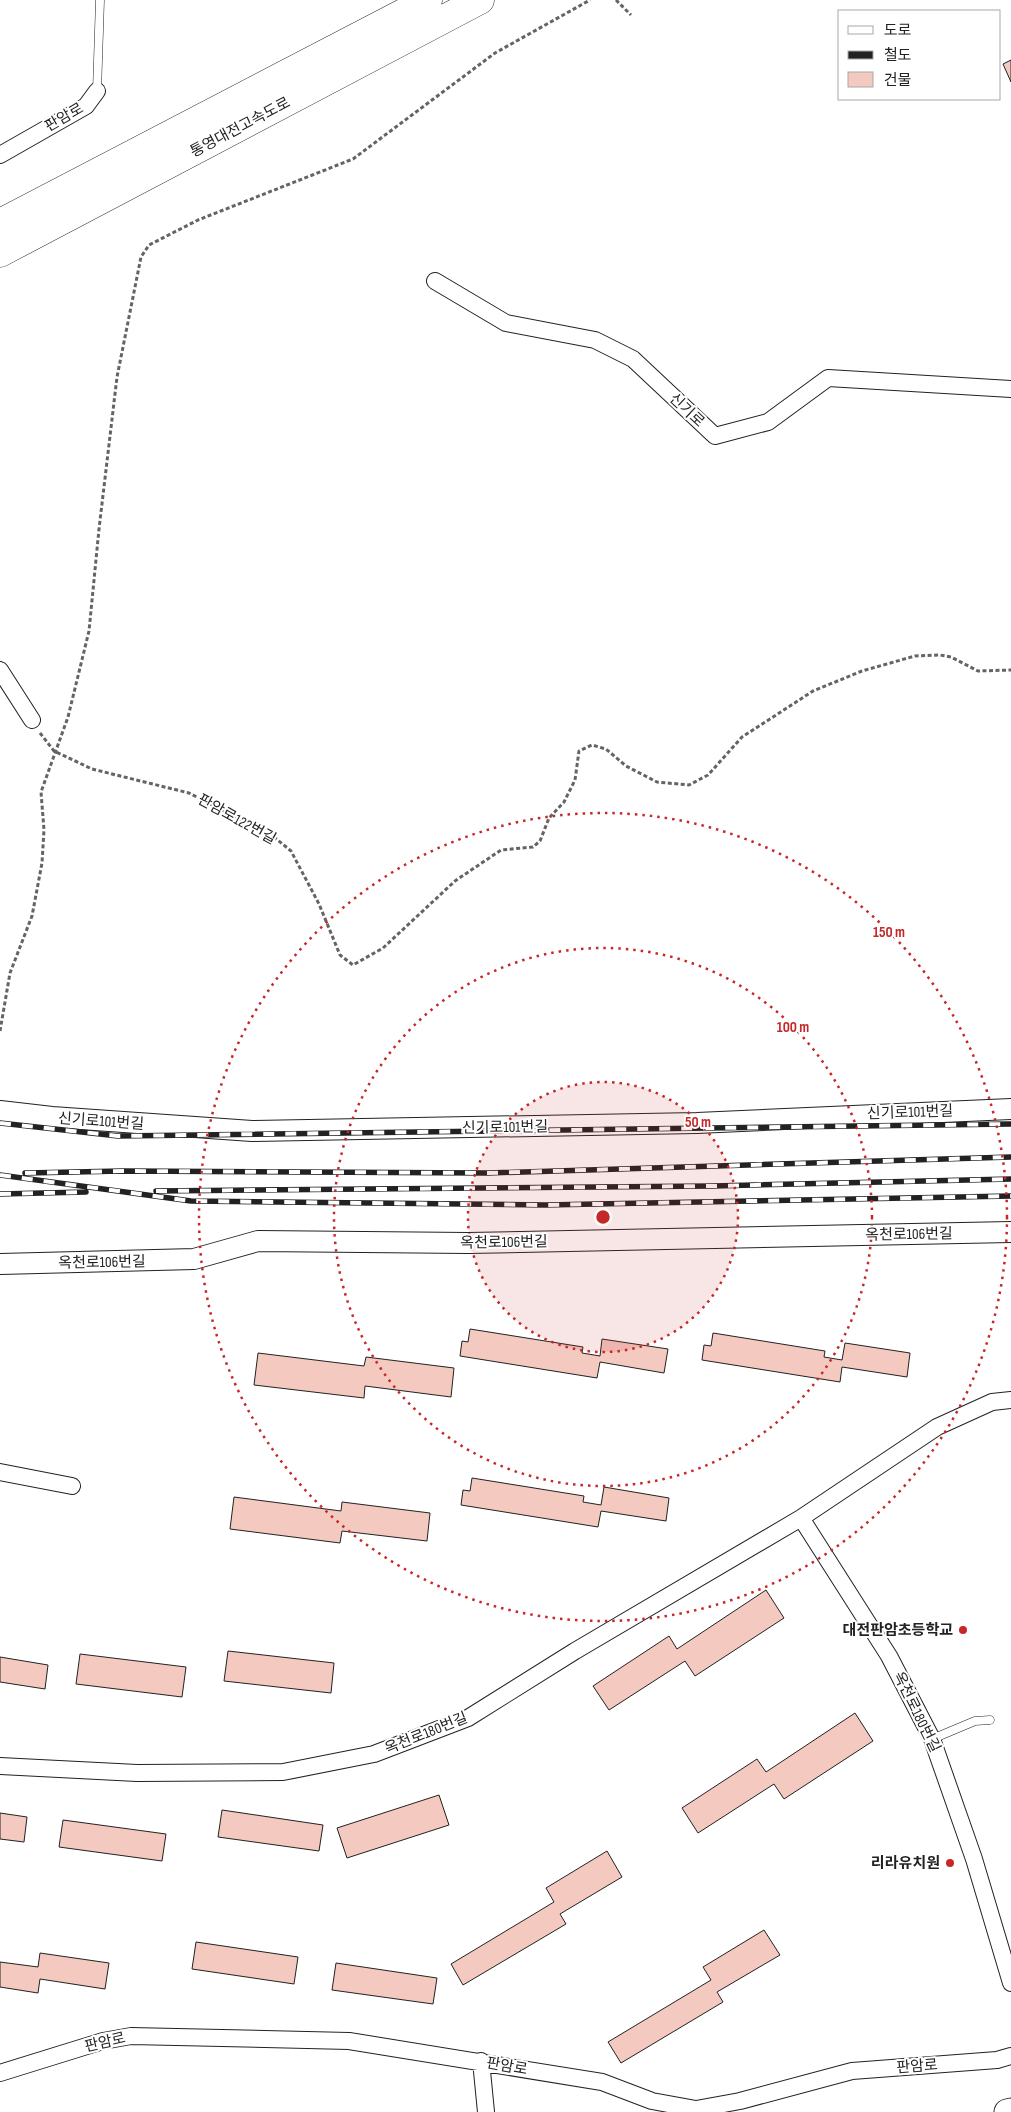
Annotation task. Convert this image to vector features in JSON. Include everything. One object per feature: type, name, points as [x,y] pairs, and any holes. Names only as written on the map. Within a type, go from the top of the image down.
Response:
[{"type":"highway","name":"통영대전고속도로","points":[[0,223],[428,0]]},
{"type":"highway","name":"통영대전고속도로","points":[[0,253],[480,0]]},
{"type":"main road","points":[[1007,2112],[1011,2111]]},
{"type":"street","name":"판암로","points":[[0,155],[86,106],[97,92]]},
{"type":"street","name":"신기로","points":[[435,281],[506,323],[595,340],[633,358],[715,436],[768,422],[828,378],[1011,388]]},
{"type":"street","points":[[0,670],[32,720]]},
{"type":"street","name":"신기로101번길","points":[[0,1110],[52,1118],[252,1130],[290,1130],[697,1123],[1011,1109]]},
{"type":"street","name":"옥천로106번길","points":[[0,1264],[194,1259],[258,1241],[468,1243],[1011,1232]]},
{"type":"street","name":"옥천로180번길","points":[[0,1766],[137,1773],[283,1772],[374,1754],[468,1718],[575,1651],[801,1518],[936,1427],[992,1402],[1011,1400]]},
{"type":"street","points":[[0,1472],[72,1486]]},
{"type":"street","name":"옥천로180번길","points":[[801,1518],[889,1656],[932,1739],[974,1859],[1011,1983]]},
{"type":"street","name":"판암로","points":[[0,2073],[103,2040],[131,2036],[349,2042],[481,2061],[602,2082],[652,2101],[696,2108],[740,2101],[852,2071],[997,2060],[1011,2056]]},
{"type":"street","points":[[481,2061],[486,2112]]},
{"type":"lane","name":"판암로","points":[[97,92],[100,0]]},
{"type":"lane","points":[[932,1739],[975,1721],[990,1720]]},
{"type":"path","points":[[0,1031],[10,973],[32,916],[42,863],[44,830],[40,792],[68,717],[90,632],[117,377],[141,257],[149,245],[198,220],[352,159],[495,53],[590,0]]},
{"type":"path","points":[[616,0],[631,15]]},
{"type":"path","name":"판암로122번길","points":[[32,720],[46,744],[54,751],[92,769],[189,793],[274,837],[291,851],[319,904],[340,955],[353,965],[383,948],[455,881],[502,850],[533,847],[540,841],[549,818],[564,802],[575,780],[579,751],[592,745],[606,749],[626,766],[657,782],[688,785],[708,775],[742,737],[813,691],[862,671],[915,656],[940,655],[951,657],[978,671],[1011,670]]},
{"type":"building","points":[[1011,60],[1011,82],[1003,64]]},
{"type":"building","points":[[470,1329],[583,1347],[582,1353],[600,1356],[602,1339],[668,1349],[664,1373],[600,1362],[597,1378],[460,1356],[462,1341],[468,1342]]},
{"type":"building","points":[[713,1333],[825,1351],[824,1357],[842,1360],[845,1343],[910,1353],[907,1377],[842,1367],[840,1382],[702,1360],[704,1345],[711,1346]]},
{"type":"building","points":[[258,1353],[364,1366],[366,1357],[454,1368],[451,1397],[365,1386],[364,1398],[254,1385]]},
{"type":"building","points":[[472,1478],[584,1496],[583,1502],[601,1505],[604,1487],[669,1498],[666,1521],[601,1511],[598,1527],[461,1505],[463,1490],[470,1491]]},
{"type":"building","points":[[234,1497],[341,1511],[342,1502],[430,1513],[427,1541],[342,1531],[340,1543],[230,1529]]},
{"type":"building","points":[[766,1590],[784,1618],[695,1676],[685,1661],[609,1710],[593,1686],[669,1636],[677,1649]]},
{"type":"building","points":[[228,1651],[334,1663],[331,1693],[224,1681]]},
{"type":"building","points":[[80,1654],[186,1667],[182,1697],[76,1684]]},
{"type":"building","points":[[0,1657],[48,1665],[45,1689],[0,1682]]},
{"type":"building","points":[[855,1713],[873,1741],[784,1799],[774,1784],[698,1833],[682,1808],[757,1759],[766,1772]]},
{"type":"building","points":[[439,1795],[449,1825],[347,1858],[337,1828]]},
{"type":"building","points":[[222,1810],[323,1825],[319,1851],[218,1837]]},
{"type":"building","points":[[0,1813],[27,1817],[24,1842],[0,1839]]},
{"type":"building","points":[[63,1820],[166,1834],[162,1861],[59,1847]]},
{"type":"building","points":[[607,1851],[622,1877],[560,1914],[566,1924],[463,1985],[451,1964],[554,1902],[546,1888]]},
{"type":"building","points":[[764,1930],[780,1955],[717,1992],[723,2002],[621,2063],[608,2042],[711,1980],[703,1967]]},
{"type":"building","points":[[196,1942],[298,1957],[294,1984],[192,1969]]},
{"type":"building","points":[[40,1953],[109,1963],[105,1989],[40,1979],[38,1993],[0,1987],[0,1962],[38,1967]]},
{"type":"building","points":[[336,1963],[437,1978],[433,2004],[332,1990]]},
{"type":"railway","points":[[0,1123],[118,1136],[1011,1124]]},
{"type":"railway","points":[[25,1173],[123,1171],[488,1173],[1011,1157]]},
{"type":"railway","points":[[0,1175],[191,1201],[545,1205],[1011,1196]]},
{"type":"railway","points":[[156,1191],[713,1186],[1011,1179]]},
{"type":"railway","points":[[0,1194],[86,1192]]},
{"type":"place","name":"대전판암초등학교","points":[[963,1630]]},
{"type":"place","name":"리라유치원","points":[[950,1863]]}]
